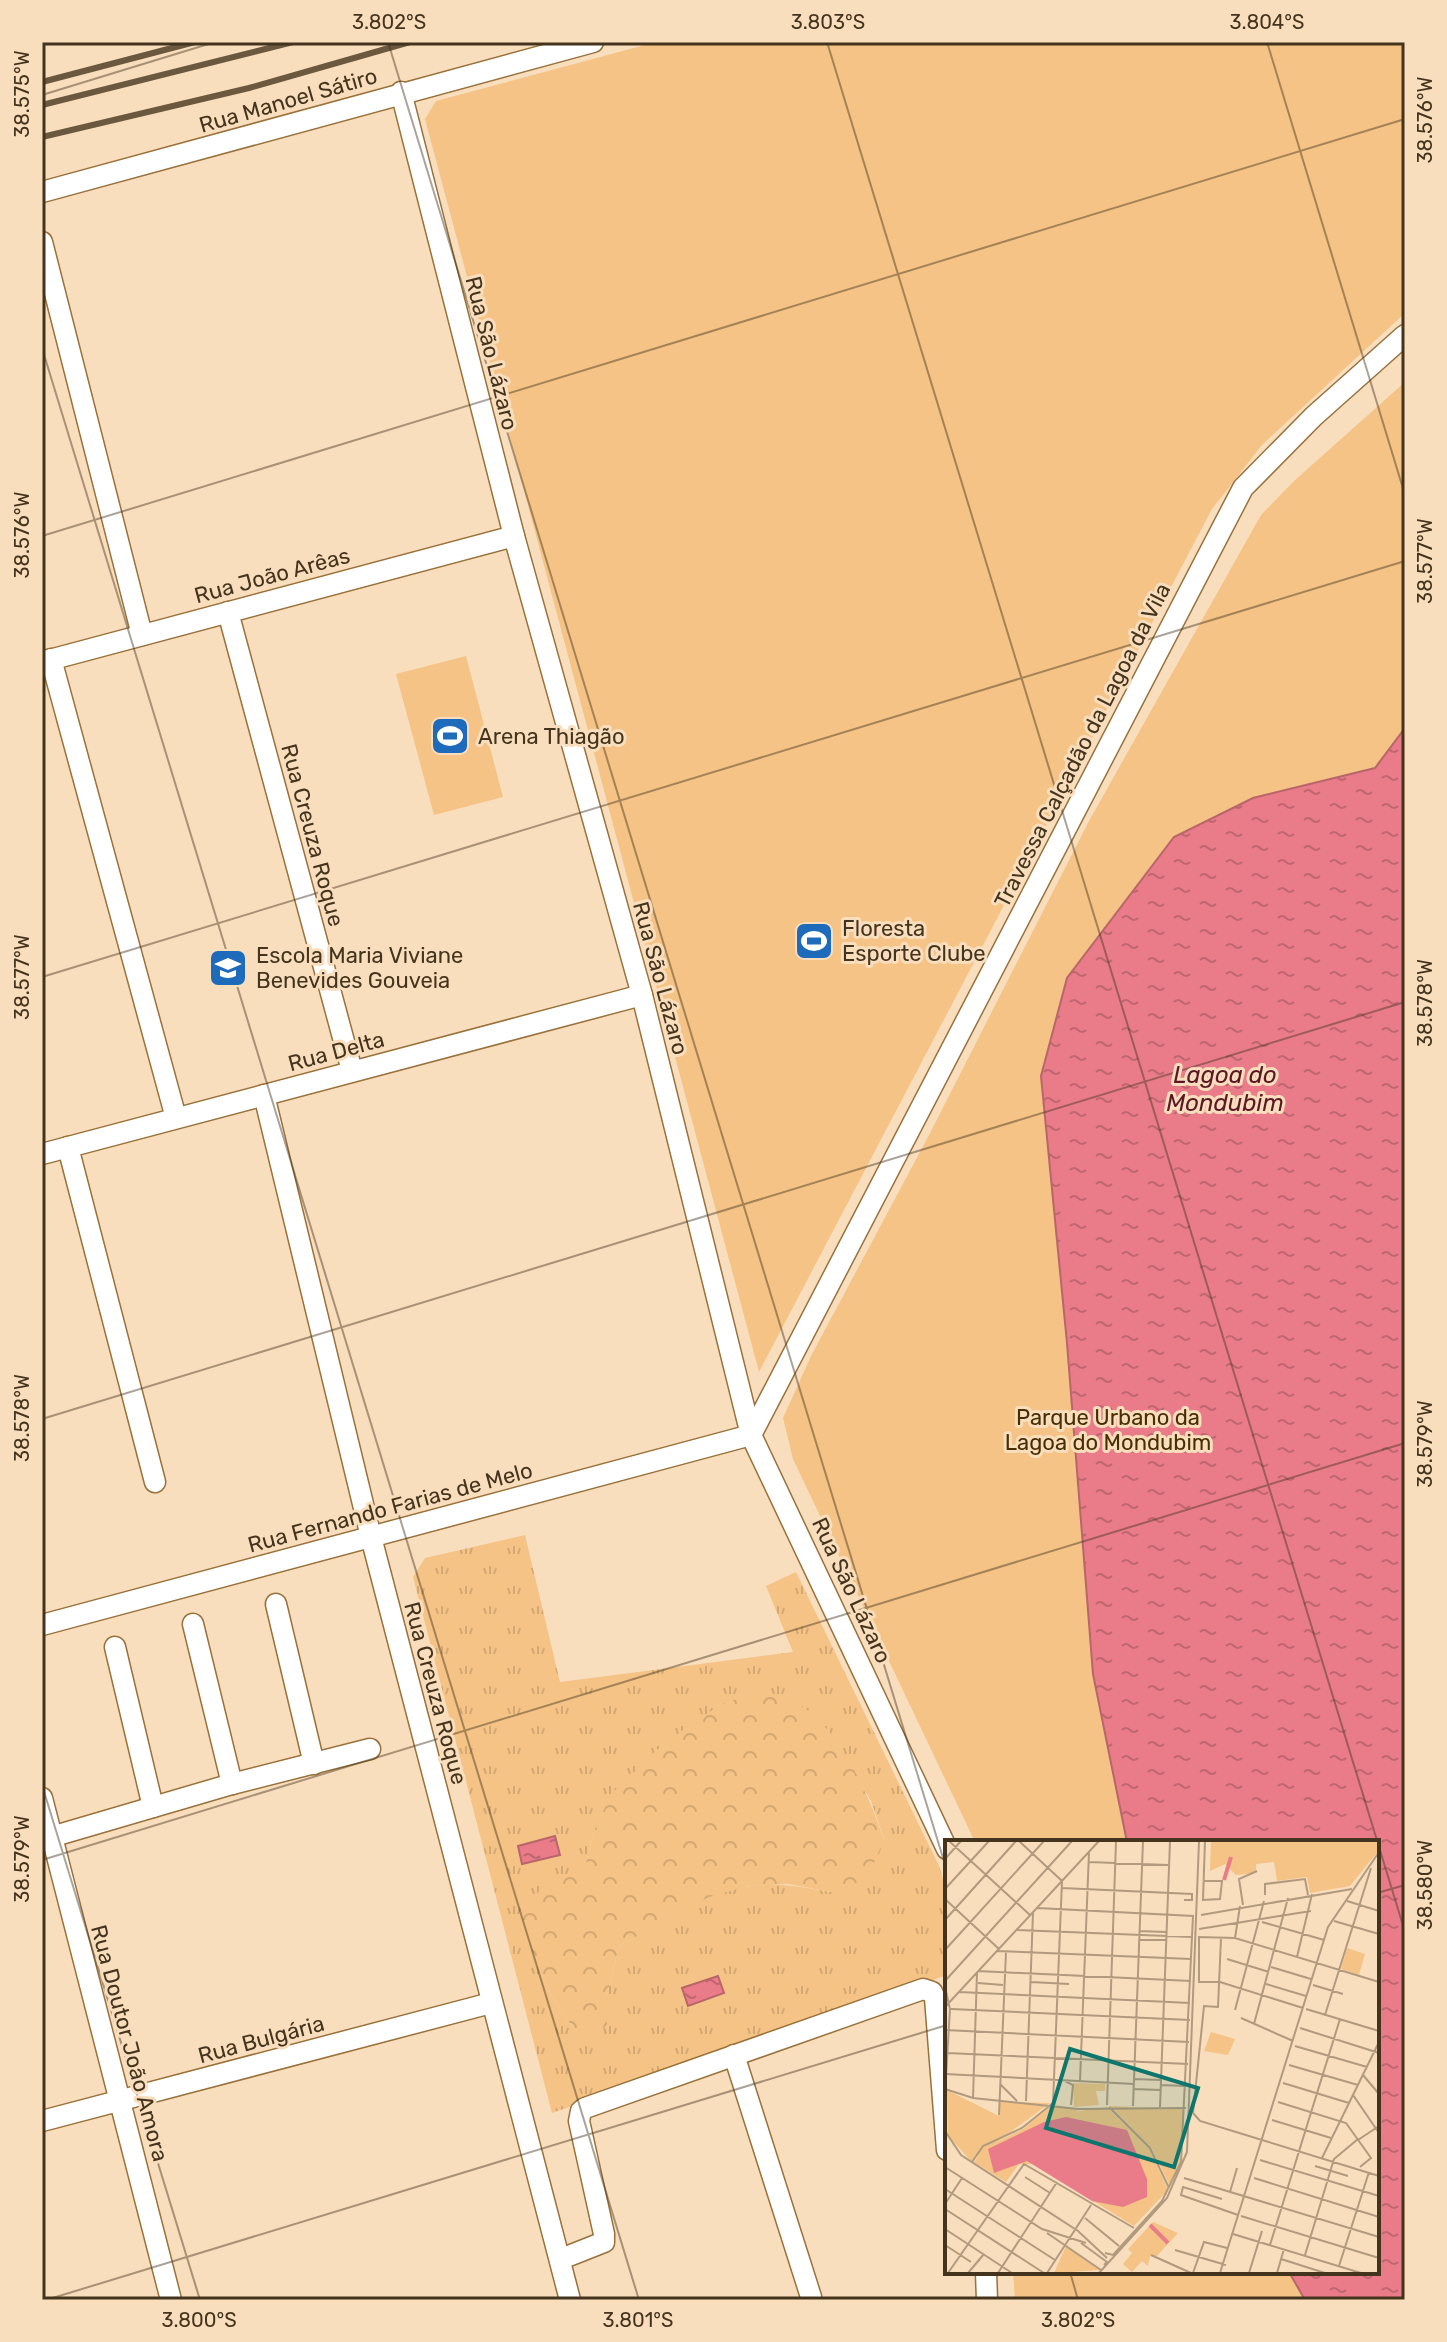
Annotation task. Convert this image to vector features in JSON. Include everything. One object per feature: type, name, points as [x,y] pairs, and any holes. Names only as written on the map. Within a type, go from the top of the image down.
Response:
[{"type":"street","name":"Rua Manoel Sátiro","points":[[42,192],[593,42]]},
{"type":"street","name":"Rua São Lázaro","points":[[401,92],[514,536],[642,995],[751,1435],[945,1845]]},
{"type":"street","points":[[42,242],[142,635]]},
{"type":"street","name":"Travessa Calçadão da Lagoa da Vila","points":[[751,1435],[1243,488],[1314,416],[1405,335]]},
{"type":"street","name":"Rua João Arêas","points":[[47,660],[514,536]]},
{"type":"street","name":"Rua Creuza Roque","points":[[228,612],[352,1071]]},
{"type":"street","points":[[47,660],[176,1118]]},
{"type":"street","name":"Rua Delta","points":[[42,1154],[642,995]]},
{"type":"street","name":"Rua Creuza Roque","points":[[264,1095],[371,1537],[570,2300]]},
{"type":"street","points":[[68,1147],[155,1482]]},
{"type":"street","name":"Rua Fernando Farias de Melo","points":[[42,1625],[751,1435]]},
{"type":"street","points":[[276,1604],[314,1764]]},
{"type":"street","points":[[193,1624],[232,1784]]},
{"type":"street","points":[[115,1647],[153,1807]]},
{"type":"street","points":[[51,1837],[232,1784],[370,1749]]},
{"type":"street","name":"Rua Doutor João Amora","points":[[42,1798],[171,2300]]},
{"type":"street","points":[[561,2259],[604,2242],[579,2121],[581,2111],[923,1989],[935,1998],[945,2125]]},
{"type":"street","name":"Rua Bulgária","points":[[42,2121],[491,2003]]},
{"type":"street","points":[[734,2055],[811,2297]]},
{"type":"street","points":[[986,2274],[987,2300]]},
{"type":"green space","name":"Floresta Esporte Clube","points":[[656,42],[1405,42],[1405,313],[1262,445],[1212,509],[759,1372],[425,119],[436,101]]},
{"type":"green space","name":"Parque Urbano da Lagoa do Mondubim","points":[[1405,382],[1405,2300],[1015,2300],[1013,2274],[1379,2274],[1379,1840],[974,1840],[793,1459],[783,1418],[811,1356],[929,1135],[1089,821],[1261,515],[1294,481]]},
{"type":"green space","name":"Arena Thiagão","points":[[466,656],[503,797],[434,815],[396,674]]},
{"type":"green space","points":[[525,1535],[560,1682],[793,1652],[766,1586],[796,1572],[939,1866],[945,1886],[945,1976],[552,2113],[413,1577],[425,1558]],"holes":[[[720,1705],[827,1729],[871,1801],[884,1839],[830,1892],[760,1885],[733,1889],[682,1910],[619,1946],[607,1995],[607,2025],[576,2032],[554,2000],[536,1963],[585,1867],[595,1828],[656,1751]]]},
{"type":"green space","points":[[759,1691],[790,1700],[810,1712],[838,1743],[850,1762],[884,1840],[867,1879],[831,1892],[788,1884],[748,1886],[709,1897],[619,1946],[607,1995],[607,2025],[594,2037],[576,2032],[554,2000],[536,1963],[520,1914],[545,1884],[585,1867],[595,1828],[612,1793],[656,1751],[720,1705]]},
{"type":"water","name":"Lagoa do Mondubim","points":[[1405,728],[1405,2300],[1305,2300],[1290,2274],[1379,2274],[1379,1840],[1127,1840],[1093,1674],[1067,1343],[1041,1076],[1067,978],[1174,837],[1253,798],[1375,768]]},
{"type":"water","points":[[555,1836],[560,1855],[522,1864],[518,1846]]},
{"type":"water","points":[[718,1976],[724,1993],[688,2006],[682,1988]]},
{"type":"railway","points":[[42,82],[195,42]]},
{"type":"railway","points":[[42,105],[293,42]]},
{"type":"railway","points":[[42,137],[249,88],[410,42]]},
{"type":"place","name":"Arena Thiagão","points":[[450,736]]},
{"type":"place","name":"Floresta Esporte Clube","points":[[814,941]]},
{"type":"place","name":"Escola Maria Viviane Benevides Gouveia","points":[[228,968]]}]
